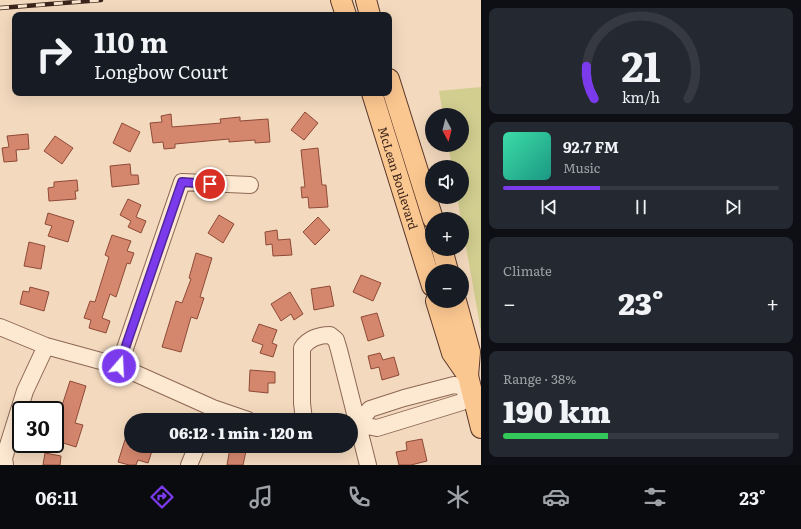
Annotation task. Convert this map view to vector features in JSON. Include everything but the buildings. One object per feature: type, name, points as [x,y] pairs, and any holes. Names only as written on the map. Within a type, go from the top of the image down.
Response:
[{"type":"main road","points":[[341,0],[345,12]]},
{"type":"main road","points":[[366,0],[369,12]]},
{"type":"main road","name":"McLean Boulevard","points":[[392,89],[431,212]]},
{"type":"main road","name":"McLean Boulevard","points":[[373,96],[425,264]]},
{"type":"main road","points":[[438,308],[452,353],[469,382],[481,428]]},
{"type":"main road","points":[[458,308],[470,352],[469,382]]},
{"type":"street","points":[[119,366],[182,182],[250,185]]},
{"type":"street","points":[[0,326],[46,346],[119,366],[208,413]]},
{"type":"street","points":[[303,413],[302,348],[305,343],[311,339],[330,335],[336,340],[338,345],[353,400],[354,413]]},
{"type":"street","points":[[5,465],[4,458],[25,391],[46,346]]},
{"type":"street","points":[[358,421],[370,409],[404,398],[469,382]]},
{"type":"street","points":[[358,436],[368,465]]},
{"type":"street","points":[[189,465],[194,453]]},
{"type":"shaded area","points":[[481,87],[481,331],[468,256],[469,256],[469,212],[460,212],[458,204],[469,204],[469,160],[451,160],[449,152],[469,152],[469,108],[442,108],[439,91]]},
{"type":"railway","points":[[0,8],[101,0]]},
{"type":"route","points":[[119,366],[182,182],[210,184]]}]
